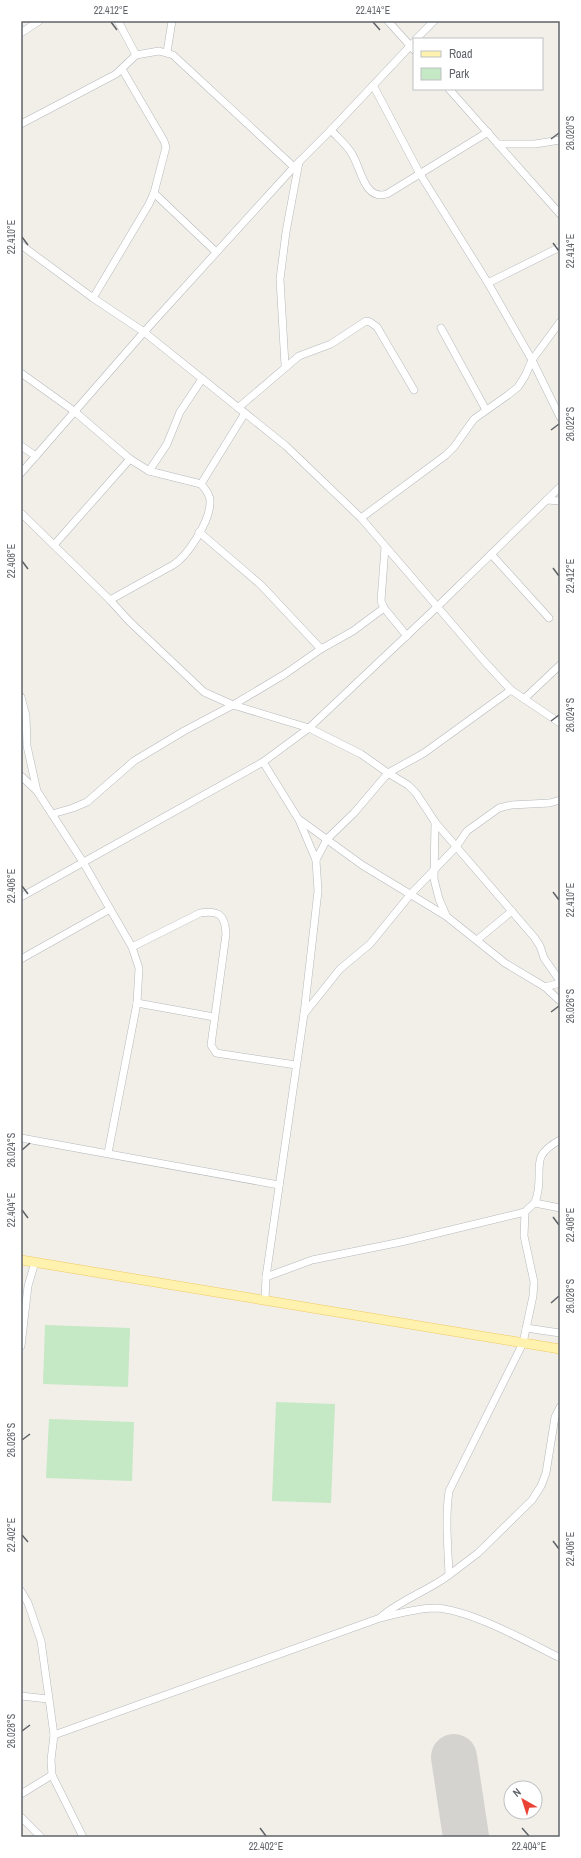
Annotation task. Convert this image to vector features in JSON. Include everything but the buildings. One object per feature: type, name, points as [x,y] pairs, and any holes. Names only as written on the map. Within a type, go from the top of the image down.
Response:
[{"type":"main road","points":[[21,1260],[560,1349]]},
{"type":"street","points":[[21,33],[39,21]]},
{"type":"street","points":[[118,21],[136,55]]},
{"type":"street","points":[[167,52],[172,21]]},
{"type":"street","points":[[21,473],[74,411],[216,252],[296,165],[413,46],[388,21]]},
{"type":"street","points":[[417,38],[434,21]]},
{"type":"street","points":[[21,124],[116,74],[136,55],[159,51],[167,52],[180,60],[296,165]]},
{"type":"street","points":[[93,298],[154,193],[166,147],[164,141],[122,69]]},
{"type":"street","points":[[373,85],[420,174],[488,283],[532,360],[560,417]]},
{"type":"street","points":[[450,90],[560,214]]},
{"type":"street","points":[[331,130],[348,148],[366,184],[375,195],[381,196],[387,194],[488,132]]},
{"type":"street","points":[[498,144],[535,144],[560,140]]},
{"type":"street","points":[[285,365],[280,279],[296,165]]},
{"type":"street","points":[[154,193],[216,252]]},
{"type":"street","points":[[21,245],[93,298],[144,332],[310,468],[361,518],[484,661],[511,690],[560,723]]},
{"type":"street","points":[[488,283],[560,247]]},
{"type":"street","points":[[238,408],[285,365],[299,356],[331,344],[360,323],[370,322],[377,327],[414,390]]},
{"type":"street","points":[[361,518],[446,455],[454,447],[474,419],[508,396],[518,387],[532,360],[560,322]]},
{"type":"street","points":[[441,328],[486,410]]},
{"type":"street","points":[[21,373],[74,411],[130,459],[149,471],[201,484],[209,495],[209,513],[181,560],[110,600]]},
{"type":"street","points":[[149,471],[167,444],[180,412],[202,379]]},
{"type":"street","points":[[201,484],[245,414]]},
{"type":"street","points":[[21,446],[36,456]]},
{"type":"street","points":[[54,545],[130,459]]},
{"type":"street","points":[[21,896],[263,762],[309,728],[407,636],[560,487]]},
{"type":"street","points":[[547,500],[560,501]]},
{"type":"street","points":[[21,513],[197,687],[233,705],[309,728],[361,754],[408,785],[416,793],[435,822],[512,911],[540,946],[544,958],[560,982],[545,987]]},
{"type":"street","points":[[199,532],[261,585],[321,649]]},
{"type":"street","points":[[385,546],[380,595],[384,608],[407,636]]},
{"type":"street","points":[[491,554],[549,618]]},
{"type":"street","points":[[52,814],[87,802],[134,761],[285,674],[321,649],[353,631],[384,608]]},
{"type":"street","points":[[524,699],[560,665]]},
{"type":"street","points":[[316,860],[327,839],[354,813],[388,773],[424,753],[511,690]]},
{"type":"street","points":[[21,696],[26,716],[27,746],[37,791]]},
{"type":"street","points":[[263,762],[299,820],[316,860],[318,891],[304,1014],[266,1277],[265,1300]]},
{"type":"street","points":[[21,776],[37,791],[83,862],[132,947],[139,972],[137,1003],[108,1153]]},
{"type":"street","points":[[304,1014],[340,969],[370,944],[410,895],[456,846],[467,831],[499,808],[511,805],[550,804],[560,800]]},
{"type":"street","points":[[299,820],[362,865],[446,916],[505,963],[545,987],[560,1001]]},
{"type":"street","points":[[435,822],[433,869],[436,891],[446,916]]},
{"type":"street","points":[[21,959],[110,909]]},
{"type":"street","points":[[132,947],[200,913],[211,911],[219,914],[225,922],[226,934],[211,1045],[216,1053],[296,1065]]},
{"type":"street","points":[[477,940],[512,911]]},
{"type":"street","points":[[137,1003],[214,1017]]},
{"type":"street","points":[[21,1138],[279,1185]]},
{"type":"street","points":[[266,1277],[312,1260],[401,1242],[525,1212],[535,1203],[539,1181],[539,1162],[541,1155],[546,1149],[560,1140]]},
{"type":"street","points":[[535,1203],[560,1208]]},
{"type":"street","points":[[449,1575],[447,1505],[449,1491],[523,1343],[533,1296],[534,1282],[524,1236],[525,1212]]},
{"type":"street","points":[[21,1346],[24,1286],[35,1262]]},
{"type":"street","points":[[526,1328],[560,1333]]},
{"type":"street","points":[[380,1618],[400,1602],[432,1586],[449,1575],[478,1553],[502,1527],[524,1508],[535,1496],[546,1473],[555,1417],[560,1407]]},
{"type":"street","points":[[21,1591],[28,1603],[41,1641],[54,1735],[51,1760],[52,1775],[83,1837]]},
{"type":"street","points":[[54,1735],[380,1618],[420,1610],[434,1608],[451,1611],[484,1623],[560,1658]]},
{"type":"street","points":[[21,1696],[48,1699]]},
{"type":"street","points":[[21,1794],[52,1775]]},
{"type":"street","points":[[21,1817],[41,1837]]},
{"type":"green space","points":[[45,1325],[130,1328],[128,1387],[43,1384]]},
{"type":"green space","points":[[276,1402],[335,1404],[331,1503],[272,1501]]},
{"type":"green space","points":[[49,1419],[134,1422],[132,1481],[46,1478]]},
{"type":"runway","points":[[454,1757],[466,1837]]}]
